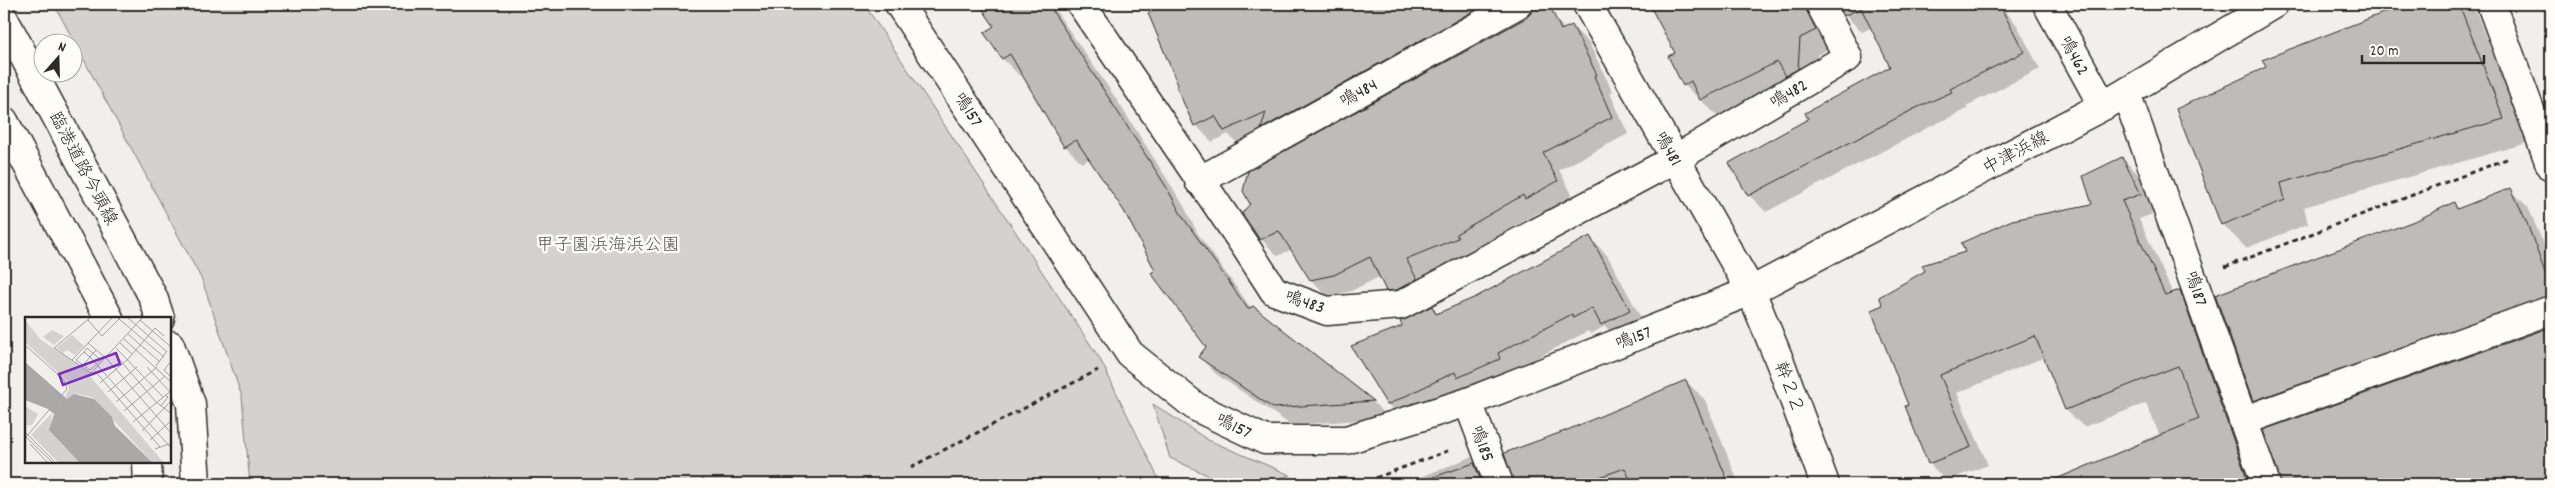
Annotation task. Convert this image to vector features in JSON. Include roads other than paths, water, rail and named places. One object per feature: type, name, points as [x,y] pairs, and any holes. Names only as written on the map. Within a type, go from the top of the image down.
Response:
[{"type":"street","name":"鳴157","points":[[899,4],[1130,354],[1196,407],[1265,440],[1346,440],[1468,402],[1751,291]]},
{"type":"street","name":"鳴484","points":[[1199,181],[1518,4]]},
{"type":"street","name":"鳴481","points":[[1587,4],[1751,291]]},
{"type":"street","name":"鳴482","points":[[1676,159],[1848,57],[1820,4]]},
{"type":"street","name":"鳴462","points":[[2047,4],[2115,99]]},
{"type":"street","name":"中津浜線","points":[[1751,291],[2115,99],[2274,4]]},
{"type":"street","points":[[2491,4],[2547,156]]},
{"type":"street","name":"鳴483","points":[[1090,7],[1199,181],[1248,249],[1274,291],[1327,311],[1400,305],[1676,159]]},
{"type":"street","name":"臨港道路今頭線","points":[[4,20],[153,297],[160,317]]},
{"type":"street","name":"鳴187","points":[[2115,99],[2194,279],[2242,421],[2266,484]]},
{"type":"street","points":[[4,121],[108,317]]},
{"type":"street","name":"幹２２","points":[[1751,291],[1782,367],[1825,484]]},
{"type":"street","points":[[2242,421],[2551,310]]},
{"type":"street","points":[[171,348],[191,404],[196,484]]},
{"type":"street","name":"鳴185","points":[[1468,402],[1480,438],[1499,484]]},
{"type":"street","points":[[147,463],[148,484]]},
{"type":"park label","name":"甲子園浜海浜公園","points":[[608,244]]}]
